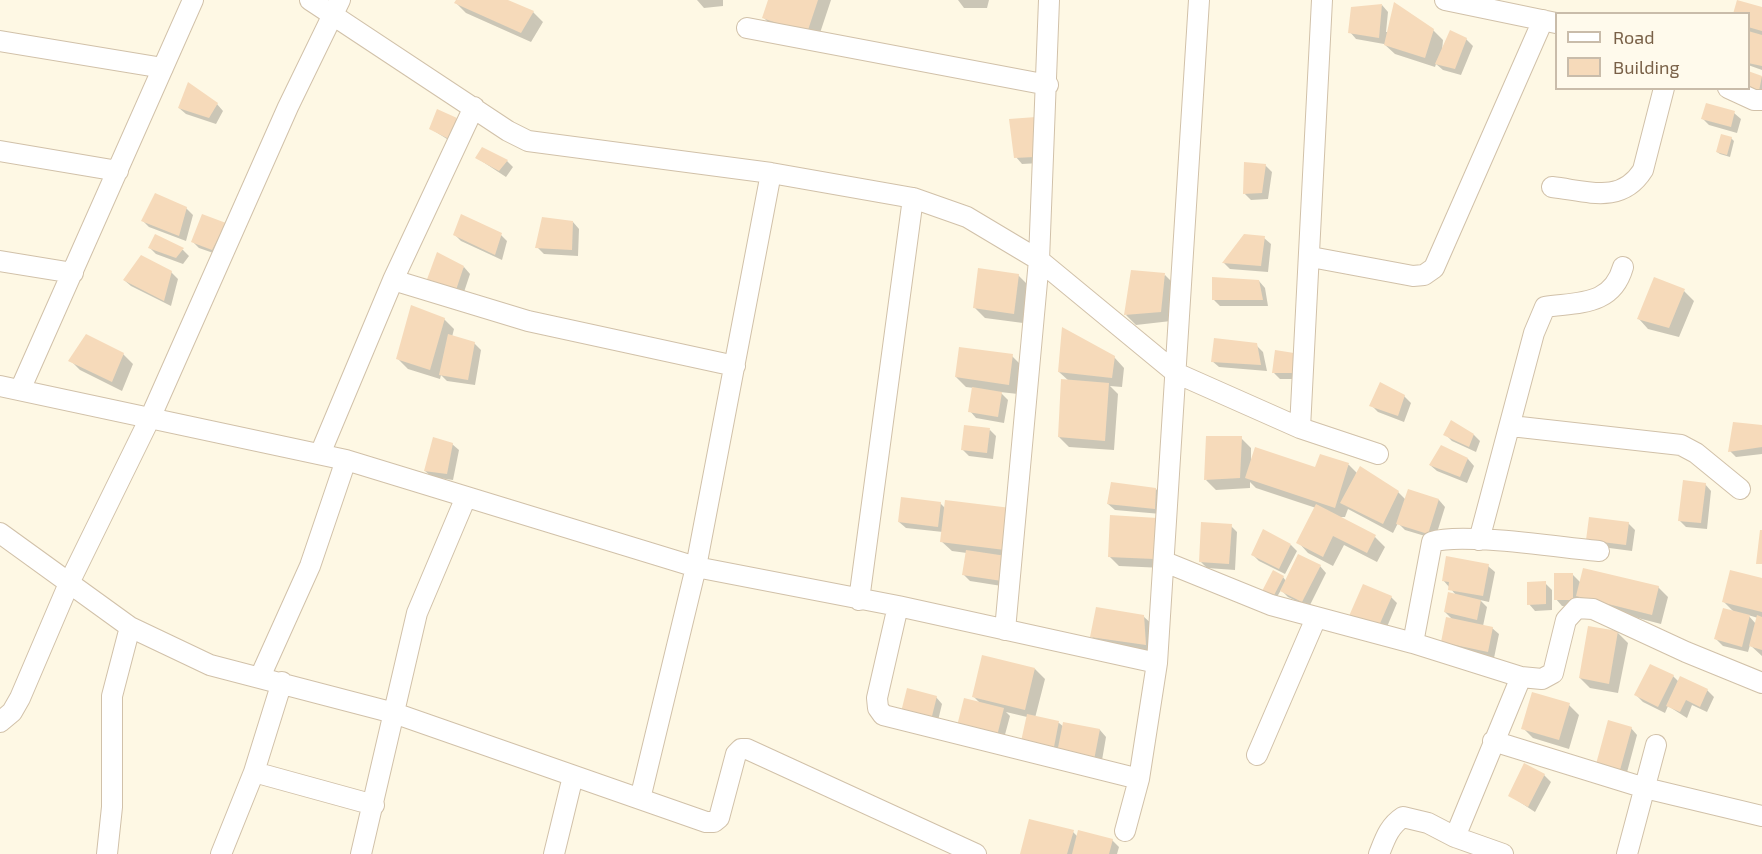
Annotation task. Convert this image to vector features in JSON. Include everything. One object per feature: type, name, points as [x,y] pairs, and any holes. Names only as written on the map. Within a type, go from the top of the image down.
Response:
[{"type":"street","points":[[20,390],[74,273],[193,0]]},
{"type":"street","points":[[310,0],[337,7],[508,131],[528,141],[771,173],[913,198],[967,217],[1039,260],[1176,373],[1300,428],[1378,454]]},
{"type":"street","points":[[1005,630],[1039,260],[1048,85],[1049,0]]},
{"type":"street","points":[[1125,831],[1140,779],[1157,663],[1199,0]]},
{"type":"street","points":[[1300,428],[1311,257],[1322,0]]},
{"type":"street","points":[[1311,257],[1413,276],[1424,275],[1434,268],[1550,21],[1445,0]]},
{"type":"street","points":[[0,722],[12,711],[20,698],[70,581],[151,416],[288,107],[337,7]]},
{"type":"street","points":[[747,28],[1048,85]]},
{"type":"street","points":[[0,41],[163,68]]},
{"type":"street","points":[[1552,188],[1606,193],[1623,191],[1636,181],[1643,170],[1663,90]]},
{"type":"street","points":[[1732,90],[1754,100],[1762,100]]},
{"type":"street","points":[[320,454],[393,280],[474,107]]},
{"type":"street","points":[[0,150],[118,171]]},
{"type":"street","points":[[640,799],[696,567],[771,173]]},
{"type":"street","points":[[859,600],[913,198]]},
{"type":"street","points":[[0,261],[74,273]]},
{"type":"street","points":[[1479,540],[1534,333],[1545,307],[1595,299],[1610,292],[1618,283],[1623,267]]},
{"type":"street","points":[[393,280],[528,321],[735,366]]},
{"type":"street","points":[[0,386],[151,416],[346,460],[696,567],[898,606],[1157,663]]},
{"type":"street","points":[[1511,426],[1681,445],[1696,453],[1740,489]]},
{"type":"street","points":[[260,677],[310,566],[346,460]]},
{"type":"street","points":[[361,854],[417,613],[466,496]]},
{"type":"street","points":[[0,533],[70,581],[130,627],[216,668],[282,682],[394,713],[640,799],[714,822],[723,810],[736,754],[747,748],[976,854]]},
{"type":"street","points":[[1413,643],[1432,542],[1440,539],[1479,540],[1599,551]]},
{"type":"street","points":[[1165,562],[1271,605],[1413,643],[1521,677],[1542,680],[1553,673],[1566,620],[1577,608],[1584,608],[1593,609],[1686,652],[1762,683]]},
{"type":"street","points":[[898,606],[877,698],[878,708],[883,715],[1140,779]]},
{"type":"street","points":[[1257,755],[1316,618]]},
{"type":"street","points":[[106,854],[112,816],[112,696],[130,627]]},
{"type":"street","points":[[1455,837],[1521,677]]},
{"type":"street","points":[[221,854],[254,772],[282,682]]},
{"type":"street","points":[[1493,741],[1645,788],[1762,816]]},
{"type":"street","points":[[1627,854],[1656,745]]},
{"type":"street","points":[[254,772],[374,805]]},
{"type":"street","points":[[554,854],[573,776]]},
{"type":"street","points":[[1379,854],[1388,832],[1394,823],[1403,817],[1428,823],[1455,837],[1503,854]]},
{"type":"building","points":[[456,0],[508,0],[534,11],[521,33],[454,3]]},
{"type":"building","points":[[768,0],[818,0],[807,33],[762,18]]},
{"type":"building","points":[[1737,0],[1762,7],[1762,31],[1750,28],[1750,12],[1734,12]]},
{"type":"building","points":[[1394,2],[1434,29],[1425,58],[1384,45]]},
{"type":"building","points":[[1382,4],[1379,38],[1348,33],[1351,7]]},
{"type":"building","points":[[1450,30],[1467,38],[1455,69],[1435,64]]},
{"type":"building","points":[[1750,32],[1762,35],[1762,66],[1750,63]]},
{"type":"building","points":[[1750,72],[1762,76],[1758,96],[1750,90]]},
{"type":"building","points":[[188,82],[218,103],[209,118],[178,108]]},
{"type":"building","points":[[1706,103],[1735,111],[1731,127],[1701,119]]},
{"type":"building","points":[[437,109],[457,118],[449,139],[429,129]]},
{"type":"building","points":[[1036,117],[1034,157],[1014,158],[1009,119]]},
{"type":"building","points":[[1721,134],[1732,137],[1727,155],[1716,152]]},
{"type":"building","points":[[482,147],[508,160],[499,171],[475,158]]},
{"type":"building","points":[[1244,162],[1266,164],[1262,193],[1243,194]]},
{"type":"building","points":[[155,193],[187,207],[179,236],[141,221]]},
{"type":"building","points":[[202,214],[226,223],[212,250],[191,242]]},
{"type":"building","points":[[461,214],[502,233],[495,255],[453,235]]},
{"type":"building","points":[[542,217],[573,221],[572,250],[535,248]]},
{"type":"building","points":[[155,234],[184,248],[176,258],[148,248]]},
{"type":"building","points":[[1244,234],[1265,236],[1261,266],[1222,263]]},
{"type":"building","points":[[437,252],[464,266],[456,290],[426,282]]},
{"type":"building","points":[[141,255],[172,271],[164,301],[123,280]]},
{"type":"building","points":[[978,268],[1019,274],[1014,314],[973,308]]},
{"type":"building","points":[[1131,270],[1165,273],[1161,312],[1124,315]]},
{"type":"building","points":[[1212,277],[1259,280],[1263,300],[1212,300]]},
{"type":"building","points":[[1654,277],[1685,289],[1669,328],[1637,319]]},
{"type":"building","points":[[411,305],[445,318],[430,370],[396,359]]},
{"type":"building","points":[[1062,327],[1115,356],[1112,378],[1058,372]]},
{"type":"building","points":[[86,334],[124,353],[112,382],[68,361]]},
{"type":"building","points":[[448,334],[475,342],[468,380],[439,375]]},
{"type":"building","points":[[1214,338],[1257,343],[1261,365],[1211,362]]},
{"type":"building","points":[[959,347],[1013,354],[1009,385],[955,377]]},
{"type":"building","points":[[1275,350],[1294,353],[1294,373],[1272,373]]},
{"type":"building","points":[[1061,379],[1109,383],[1105,441],[1058,437]]},
{"type":"building","points":[[1380,382],[1405,395],[1398,416],[1369,406]]},
{"type":"building","points":[[972,387],[1002,392],[998,417],[968,412]]},
{"type":"building","points":[[1451,420],[1474,434],[1469,447],[1443,435]]},
{"type":"building","points":[[1733,422],[1762,425],[1762,447],[1728,452]]},
{"type":"building","points":[[964,425],[990,428],[987,453],[961,450]]},
{"type":"building","points":[[1206,436],[1242,436],[1240,478],[1204,480]]},
{"type":"building","points":[[433,437],[453,443],[447,474],[424,471]]},
{"type":"building","points":[[1441,445],[1468,458],[1460,477],[1429,465]]},
{"type":"building","points":[[1255,447],[1315,467],[1320,454],[1349,463],[1335,508],[1245,478]]},
{"type":"building","points":[[1360,466],[1399,491],[1383,524],[1340,503]]},
{"type":"building","points":[[1683,480],[1706,483],[1701,523],[1678,521]]},
{"type":"building","points":[[1111,482],[1156,488],[1155,509],[1107,504]]},
{"type":"building","points":[[1408,489],[1439,499],[1428,534],[1396,524]]},
{"type":"building","points":[[901,497],[941,502],[938,527],[898,522]]},
{"type":"building","points":[[945,500],[1011,508],[1005,550],[940,542]]},
{"type":"building","points":[[1316,504],[1376,535],[1367,553],[1333,536],[1323,557],[1296,543]]},
{"type":"building","points":[[1110,515],[1157,518],[1155,559],[1108,557]]},
{"type":"building","points":[[1589,517],[1629,522],[1626,545],[1586,540]]},
{"type":"building","points":[[1201,522],[1232,524],[1229,564],[1199,562]]},
{"type":"building","points":[[1263,529],[1291,544],[1279,569],[1251,555]]},
{"type":"building","points":[[1760,530],[1762,530],[1762,564],[1756,564]]},
{"type":"building","points":[[966,550],[1006,556],[1002,581],[962,575]]},
{"type":"building","points":[[1298,554],[1321,565],[1302,602],[1280,591]]},
{"type":"building","points":[[1446,556],[1489,564],[1483,596],[1448,590],[1449,582],[1442,581]]},
{"type":"building","points":[[1583,568],[1659,586],[1652,615],[1576,596]]},
{"type":"building","points":[[1273,570],[1284,576],[1271,601],[1260,595]]},
{"type":"building","points":[[1730,570],[1762,578],[1762,612],[1722,602]]},
{"type":"building","points":[[1554,573],[1573,573],[1573,600],[1554,600]]},
{"type":"building","points":[[1546,581],[1546,604],[1527,605],[1527,582]]},
{"type":"building","points":[[1363,584],[1392,596],[1378,628],[1349,616]]},
{"type":"building","points":[[1448,592],[1481,600],[1477,620],[1444,612]]},
{"type":"building","points":[[1096,607],[1144,615],[1146,645],[1090,637]]},
{"type":"building","points":[[1723,608],[1750,615],[1742,647],[1714,639]]},
{"type":"building","points":[[1757,615],[1762,617],[1762,650],[1749,646]]},
{"type":"building","points":[[1446,617],[1493,627],[1488,652],[1441,642]]},
{"type":"building","points":[[1588,626],[1618,631],[1609,684],[1579,678]]},
{"type":"building","points":[[982,655],[1035,668],[1025,710],[972,697]]},
{"type":"building","points":[[1650,664],[1674,675],[1658,707],[1634,695]]},
{"type":"building","points":[[1680,676],[1708,689],[1700,707],[1686,700],[1680,712],[1666,706]]},
{"type":"building","points":[[907,688],[937,696],[930,724],[900,716]]},
{"type":"building","points":[[1532,692],[1570,703],[1559,740],[1521,729]]},
{"type":"building","points":[[964,698],[1004,708],[997,736],[957,726]]},
{"type":"building","points":[[1027,714],[1059,721],[1053,752],[1020,746]]},
{"type":"building","points":[[1608,720],[1632,727],[1620,770],[1596,764]]},
{"type":"building","points":[[1063,722],[1100,729],[1094,760],[1057,753]]},
{"type":"building","points":[[1524,763],[1545,774],[1528,807],[1508,796]]},
{"type":"building","points":[[1029,819],[1074,830],[1067,854],[1020,854]]},
{"type":"building","points":[[1078,830],[1113,839],[1109,854],[1072,854]]}]
